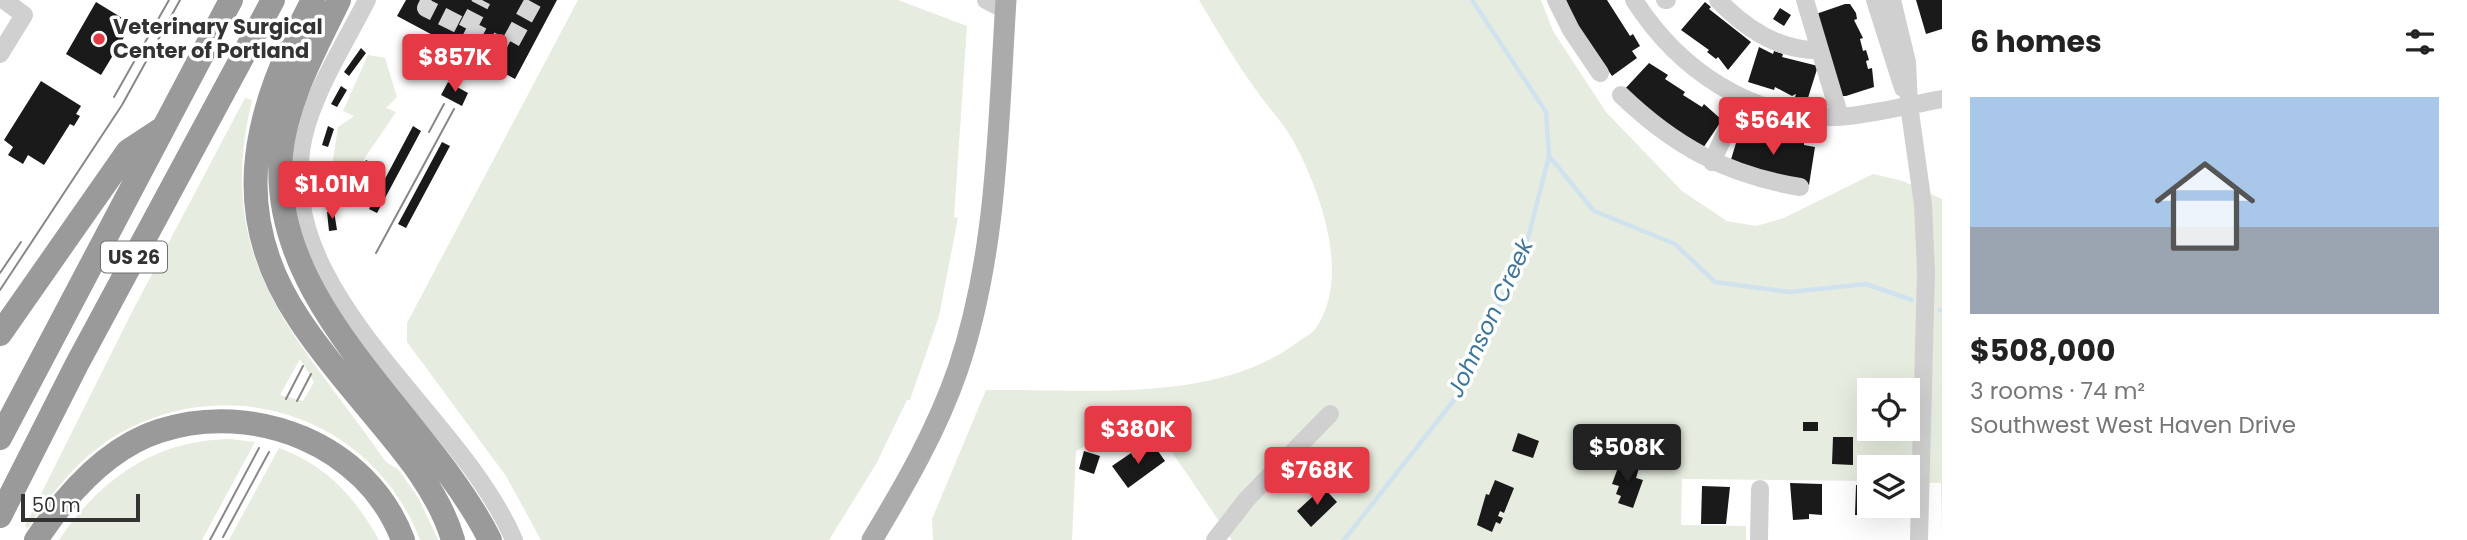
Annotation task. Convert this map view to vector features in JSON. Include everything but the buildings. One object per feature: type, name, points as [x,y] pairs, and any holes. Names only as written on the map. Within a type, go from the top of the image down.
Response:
[{"type":"highway","name":"US 26","points":[[0,438],[231,0]]},
{"type":"highway","name":"US 26","points":[[0,516],[77,364],[273,0]]},
{"type":"highway","points":[[313,0],[273,85],[259,133],[254,176],[260,231],[274,274],[298,318],[411,460],[440,509],[453,540]]},
{"type":"highway","points":[[339,0],[308,66],[287,122],[281,153],[281,187],[286,226],[307,281],[341,334],[454,477],[491,540]]},
{"type":"highway","points":[[0,334],[128,151],[164,128]]},
{"type":"highway","points":[[36,540],[74,491],[127,447],[157,432],[222,420],[255,423],[286,430],[342,459],[381,499],[403,540]]},
{"type":"main road","points":[[872,540],[925,448],[957,371],[978,299],[994,187],[1006,5]]},
{"type":"street","points":[[0,54],[24,15],[5,0]]},
{"type":"street","points":[[367,0],[331,67],[307,125],[301,169],[302,203],[308,230],[326,276],[349,316],[480,477],[514,540]]},
{"type":"street","points":[[986,0],[1006,5]]},
{"type":"street","points":[[1556,0],[1571,30],[1600,73]]},
{"type":"street","points":[[1634,0],[1673,52],[1741,99],[1799,114],[1840,117],[1942,99]]},
{"type":"street","points":[[1718,0],[1755,32],[1793,47],[1819,50]]},
{"type":"street","points":[[1805,0],[1840,117]]},
{"type":"street","points":[[1875,0],[1909,104]]},
{"type":"street","points":[[1892,0],[1907,62],[1909,104],[1923,205],[1926,271],[1919,540]]},
{"type":"street","points":[[1620,95],[1652,123],[1712,162],[1750,178],[1800,187]]},
{"type":"street","points":[[1712,162],[1741,99]]},
{"type":"street","points":[[1215,540],[1247,499],[1331,414]]},
{"type":"street","points":[[1759,540],[1760,489]]},
{"type":"shaded area","points":[[578,0],[898,0],[967,26],[954,217],[958,218],[939,316],[910,400],[907,400],[876,464],[829,540],[541,540],[506,476],[407,342],[407,323]]},
{"type":"shaded area","points":[[1199,0],[1541,0],[1553,31],[1606,112],[1682,191],[1727,221],[1756,226],[1784,218],[1873,174],[1903,181],[1942,199],[1942,540],[1941,483],[1920,482],[1920,455],[1857,455],[1857,481],[1682,479],[1681,525],[1746,526],[1746,540],[1232,540],[1146,414],[1076,451],[1072,540],[933,540],[932,519],[986,390],[1105,391],[1187,385],[1226,376],[1262,363],[1316,328],[1326,308],[1331,285],[1332,261],[1323,211],[1292,139],[1243,71]]},
{"type":"shaded area","points":[[368,55],[385,58],[397,97],[386,108],[396,112],[341,193],[332,167],[338,127],[354,116],[343,111]]},
{"type":"shaded area","points":[[245,98],[252,100],[243,159],[244,210],[254,255],[271,297],[295,336],[386,462],[399,470],[419,499],[438,540],[420,540],[398,498],[369,463],[334,436],[295,417],[252,407],[208,406],[163,415],[120,433],[80,463],[28,528],[25,526],[132,312]],"holes":[[[300,359],[314,382],[303,401],[280,395]]]},
{"type":"shaded area","points":[[230,439],[255,442],[202,540],[59,540],[92,499],[132,467],[177,447]]},
{"type":"shaded area","points":[[279,448],[311,463],[338,484],[360,510],[379,540],[229,540]]},
{"type":"waterway","name":"Johnson Creek","points":[[1344,540],[1458,395],[1525,250],[1549,156],[1546,112],[1472,0]]},
{"type":"waterway","points":[[1549,156],[1594,211],[1675,244],[1715,282],[1790,292],[1866,284],[1912,300]]},
{"type":"tunnel","points":[[430,0],[426,8],[507,49],[534,0]]},
{"type":"tunnel","points":[[467,29],[482,0]]},
{"type":"tram line","points":[[114,97],[169,0]]},
{"type":"tram line","points":[[0,290],[122,105],[180,0]]},
{"type":"tram line","points":[[429,132],[444,104]]},
{"type":"tram line","points":[[376,253],[454,109]]},
{"type":"tram line","points":[[0,273],[21,242]]},
{"type":"tram line","points":[[286,399],[303,366]]},
{"type":"tram line","points":[[297,401],[311,374]]},
{"type":"tram line","points":[[210,540],[259,448]]},
{"type":"tram line","points":[[223,537],[269,452]]},
{"type":"place","name":"Veterinary Surgical Center of Portland","points":[[99,39]]}]
